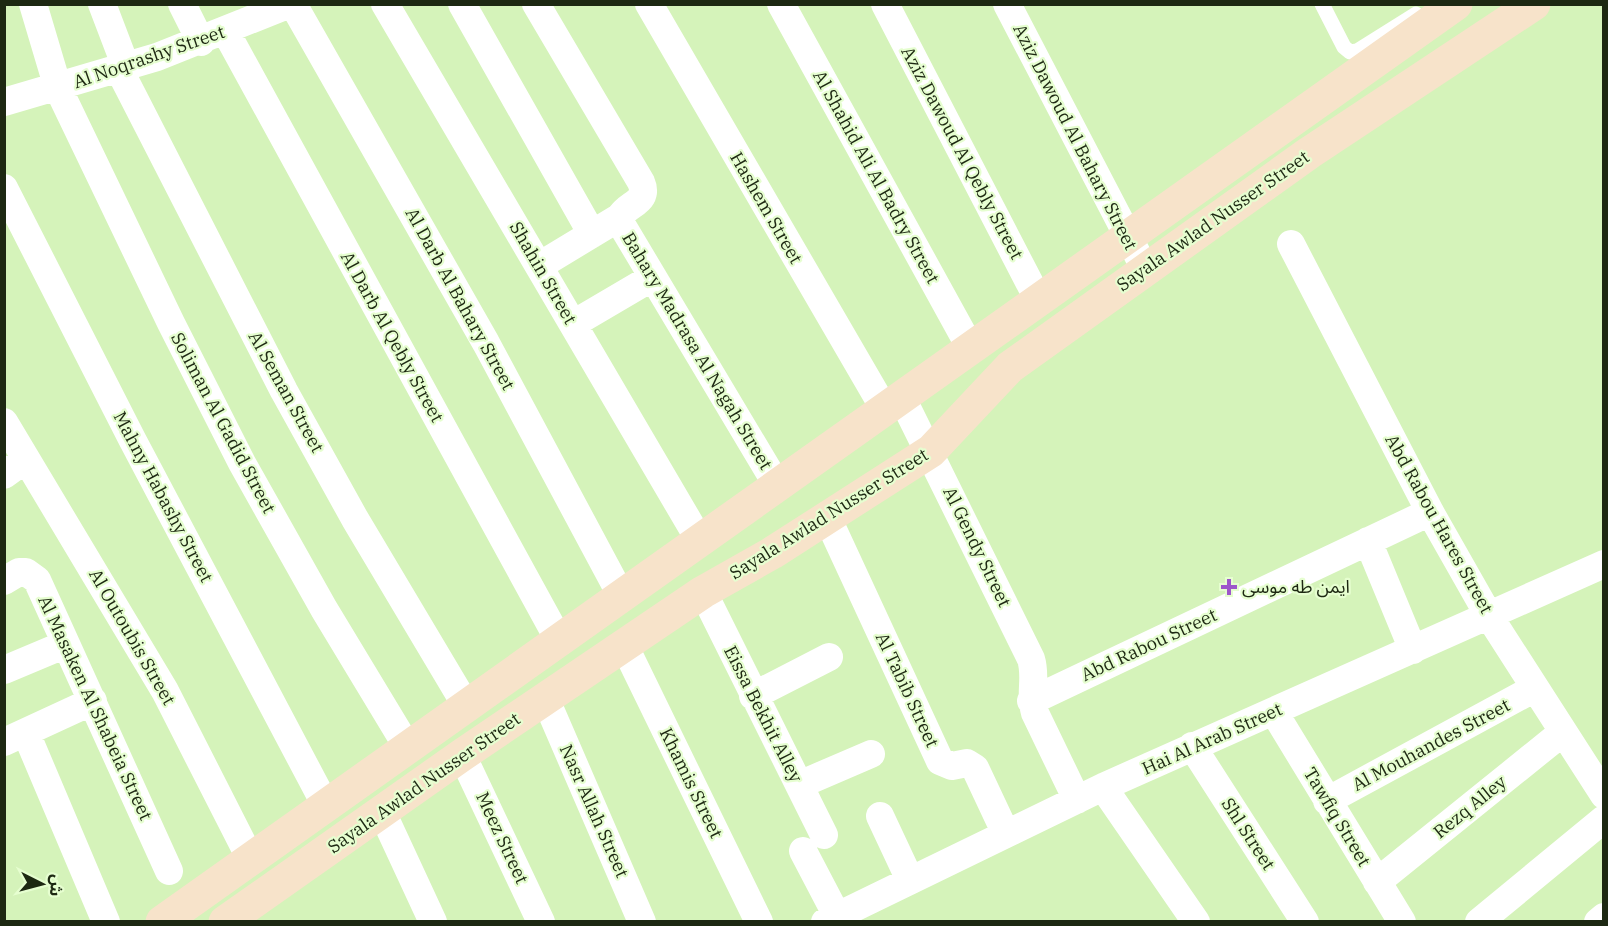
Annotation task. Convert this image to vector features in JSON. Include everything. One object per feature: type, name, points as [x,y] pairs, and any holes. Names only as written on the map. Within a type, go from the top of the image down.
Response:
[{"type":"main road","name":"Sayala Awlad Nusser Street","points":[[162,921],[325,804],[560,642],[746,507],[1456,4]]},
{"type":"main road","name":"Sayala Awlad Nusser Street","points":[[225,921],[257,912],[382,812],[462,755],[703,592],[772,553],[931,451],[1010,367],[1309,153],[1534,4]]},
{"type":"main road","points":[[1288,123],[1309,153]]},
{"type":"main road","points":[[746,507],[772,553]]},
{"type":"street","name":"Soliman Al Gadid Street","points":[[33,4],[58,88],[171,323],[242,463],[324,609],[408,748]]},
{"type":"street","name":"Al Seman Street","points":[[102,4],[122,68],[284,391],[467,707]]},
{"type":"street","name":"Al Darb Al Qebly Street","points":[[182,4],[213,37],[560,642]]},
{"type":"street","name":"Shahin Street","points":[[385,4],[700,540]]},
{"type":"street","points":[[462,4],[592,234]]},
{"type":"street","points":[[536,4],[643,187],[642,198],[624,210],[620,217],[539,266]]},
{"type":"street","name":"Hashem Street","points":[[649,4],[894,404]]},
{"type":"street","name":"Al Shahid Ali Al Badry Street","points":[[781,4],[971,349]]},
{"type":"street","name":"Aziz Dawoud Al Qebly Street","points":[[885,4],[1039,300]]},
{"type":"street","name":"Aziz Dawoud Al Bahary Street","points":[[1007,4],[1145,269]]},
{"type":"street","name":"Al Noqrashy Street","points":[[4,102],[58,88],[213,37],[277,7]]},
{"type":"street","name":"Al Darb Al Bahary Street","points":[[277,7],[486,343],[622,597]]},
{"type":"street","name":"Mahny Habashy Street","points":[[4,188],[122,420],[325,804]]},
{"type":"street","name":"Bahary Madrasa Al Nagah Street","points":[[620,217],[620,222],[777,485]]},
{"type":"street","name":"Abd Rabou Hares Street","points":[[1291,244],[1430,512],[1489,616],[1604,795]]},
{"type":"street","points":[[573,324],[653,277]]},
{"type":"street","name":"Al Gendy Street","points":[[894,404],[931,451],[1030,659],[1034,677],[1031,701]]},
{"type":"street","name":"Al Outoubis Street","points":[[4,422],[15,467],[160,682],[250,858]]},
{"type":"street","name":"Abd Rabou Street","points":[[1031,701],[1430,512]]},
{"type":"street","name":"Al Tabib Street","points":[[828,517],[940,761],[952,766],[967,763],[975,768],[1006,834]]},
{"type":"street","points":[[1368,541],[1413,650]]},
{"type":"street","name":"Hai Al Arab Street","points":[[831,919],[1192,746],[1274,712],[1604,564]]},
{"type":"street","name":"Al Masaken Al Shabeia Street","points":[[4,581],[19,572],[32,575],[93,701],[169,871]]},
{"type":"street","name":"Eissa Bekhit Alley","points":[[703,592],[798,785],[831,919]]},
{"type":"street","points":[[4,670],[66,644]]},
{"type":"street","name":"Khamis Street","points":[[624,645],[759,921]]},
{"type":"street","points":[[753,696],[829,657]]},
{"type":"street","name":"Al Mouhandes Street","points":[[1327,801],[1535,688]]},
{"type":"street","name":"Nasr Allah Street","points":[[546,700],[642,921]]},
{"type":"street","points":[[93,701],[15,737],[106,921]]},
{"type":"street","points":[[1031,701],[1077,800]]},
{"type":"street","name":"Tawfiq Street","points":[[1274,712],[1402,921]]},
{"type":"street","name":"Rezq Alley","points":[[1377,882],[1563,732]]},
{"type":"street","name":"Shl Street","points":[[1192,746],[1305,921]]},
{"type":"street","points":[[798,785],[871,754]]},
{"type":"street","name":"Meez Street","points":[[462,755],[541,921]]},
{"type":"street","points":[[1103,787],[1196,921]]},
{"type":"street","points":[[382,812],[433,921]]},
{"type":"street","points":[[880,816],[910,880]]},
{"type":"street","points":[[1479,921],[1604,819]]},
{"type":"street","points":[[1598,921],[1604,917]]},
{"type":"lane","points":[[1322,4],[1344,47],[1350,52],[1357,51],[1431,4]]},
{"type":"place","name":"ايمن طه موسى","points":[[1229,587]]}]
